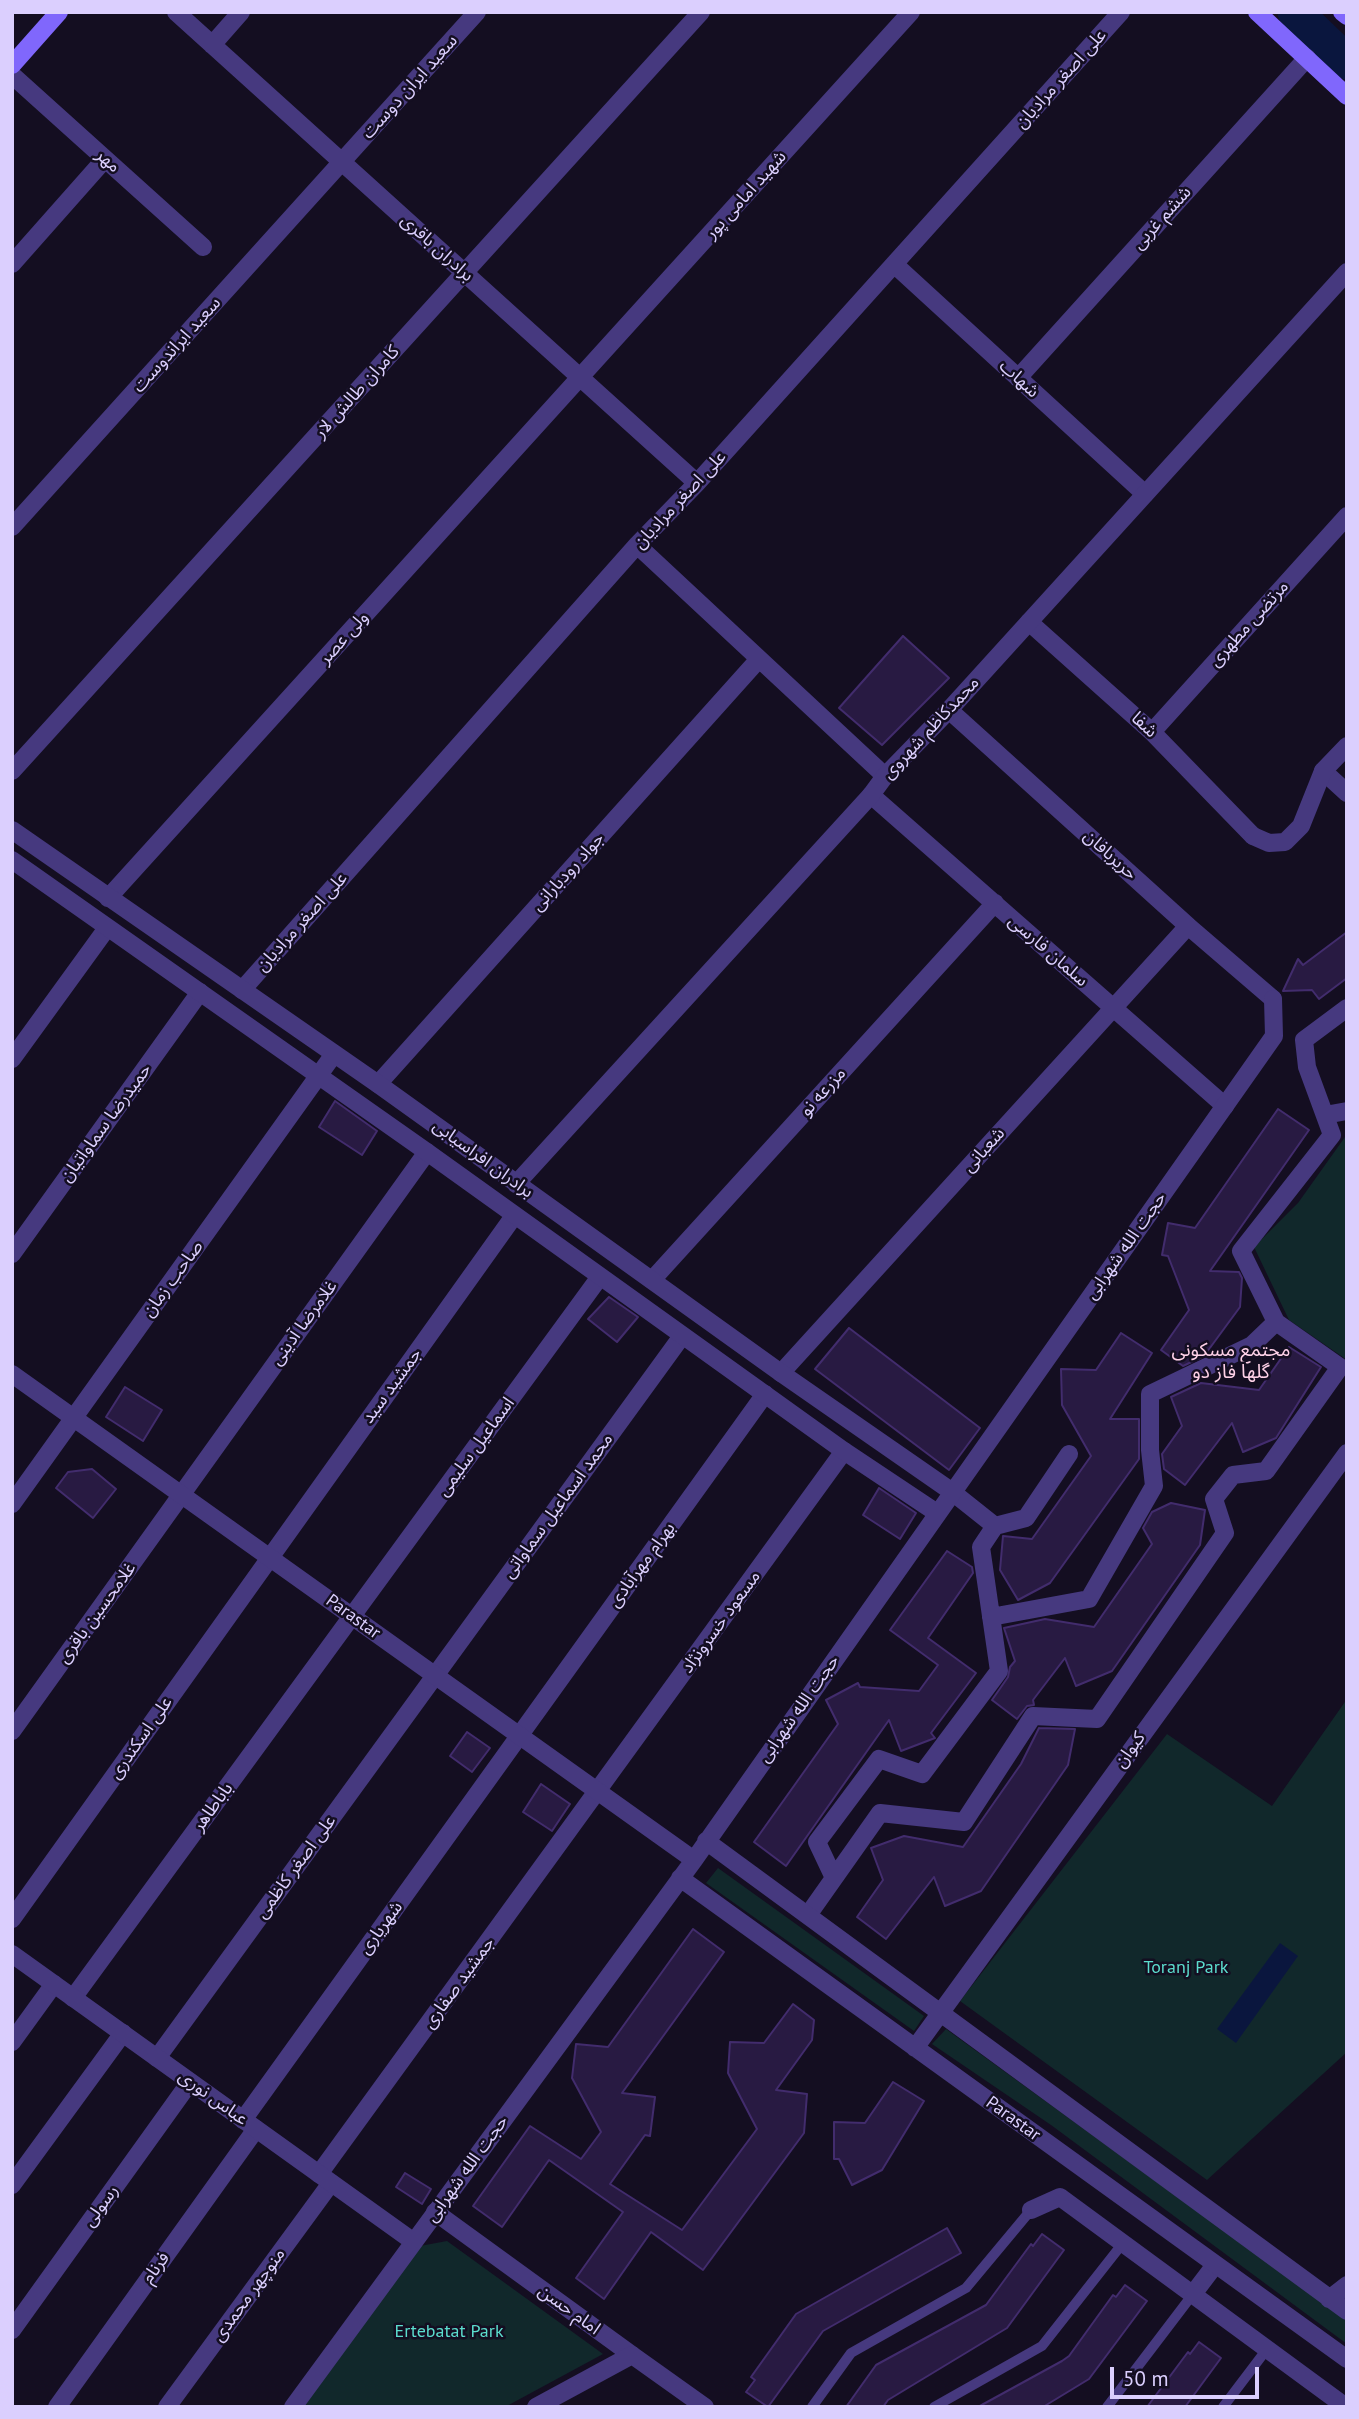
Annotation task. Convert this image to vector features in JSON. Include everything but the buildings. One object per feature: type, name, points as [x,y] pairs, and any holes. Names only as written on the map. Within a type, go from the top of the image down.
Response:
[{"type":"main road","points":[[12,65],[59,12]]},
{"type":"main road","points":[[1257,12],[1347,96]]},
{"type":"main road","points":[[1343,12],[1347,16]]},
{"type":"street","name":"برادران باقری","points":[[176,12],[697,483]]},
{"type":"street","points":[[212,45],[242,12]]},
{"type":"street","name":"سعید ایران دوست","points":[[342,162],[477,12]]},
{"type":"street","name":"کامران طالش لار","points":[[12,771],[701,12]]},
{"type":"street","name":"شهید امامی پور","points":[[581,377],[911,12]]},
{"type":"street","name":"علی اصغر مرادیان","points":[[242,990],[637,545],[697,483],[1121,12]]},
{"type":"street","name":"ششم غربی","points":[[1018,378],[1307,58]]},
{"type":"street","name":"مهر","points":[[12,75],[203,247]]},
{"type":"street","points":[[12,264],[105,159]]},
{"type":"street","name":"سعید ایراندوست","points":[[12,527],[342,162]]},
{"type":"street","name":"شهاب","points":[[894,264],[1145,494]]},
{"type":"street","name":"محمدکاظم شهروی","points":[[516,1184],[1347,272]]},
{"type":"street","name":"ولی عصر","points":[[108,898],[581,377]]},
{"type":"street","name":"مرتضی مطهری","points":[[1152,732],[1347,516]]},
{"type":"street","points":[[637,545],[885,776]]},
{"type":"street","name":"شفا","points":[[1029,622],[1152,732],[1253,836],[1269,843],[1285,842],[1301,827],[1324,771]]},
{"type":"street","name":"جواد رودبارانی","points":[[378,1084],[759,659]]},
{"type":"street","name":"حریربافان","points":[[949,710],[1188,926],[1273,999]]},
{"type":"street","points":[[1347,746],[1324,771],[1347,793]]},
{"type":"street","name":"سلمان فارسی","points":[[871,795],[1226,1106]]},
{"type":"street","name":"برادران افراسیابی","points":[[12,830],[378,1084],[780,1373],[951,1491],[995,1526]]},
{"type":"street","name":"برادران افراسیابی","points":[[14,866],[200,992],[682,1336],[937,1513]]},
{"type":"street","name":"مزرعه نو","points":[[652,1280],[995,903]]},
{"type":"street","name":"شعبانی","points":[[780,1373],[1188,926]]},
{"type":"street","points":[[12,1059],[107,928]]},
{"type":"street","name":"حمیدرضا سماواتیان","points":[[12,1254],[200,992]]},
{"type":"street","name":"حجت الله شهرابی","points":[[293,2407],[694,1860],[951,1491],[1226,1106],[1274,1036],[1273,999]]},
{"type":"street","points":[[808,1915],[880,1813],[964,1822],[1033,1716],[1097,1719],[1225,1533],[1214,1499],[1233,1475],[1266,1471],[1340,1367],[1276,1322],[1241,1251],[1332,1135],[1307,1067],[1304,1040],[1347,1008]]},
{"type":"street","name":"صاحب زمان","points":[[12,1504],[334,1054]]},
{"type":"street","points":[[1325,1115],[1347,1111]]},
{"type":"street","name":"غلامرضا آدینی","points":[[181,1494],[427,1152]]},
{"type":"street","name":"جمشید سید","points":[[270,1557],[514,1216]]},
{"type":"street","name":"اسماعیل سلیمی","points":[[352,1616],[600,1278]]},
{"type":"street","points":[[991,1617],[1089,1599],[1154,1486],[1150,1450],[1150,1394],[1252,1345],[1276,1322]]},
{"type":"street","name":"محمد اسماعیل سماواتی","points":[[435,1675],[682,1336]]},
{"type":"street","name":"Parastar","points":[[12,1374],[694,1860]]},
{"type":"street","name":"بهرام مهرآبادی","points":[[519,1736],[765,1394]]},
{"type":"street","name":"مسعود خسرونژاد","points":[[598,1792],[845,1451]]},
{"type":"street","name":"کیوان","points":[[915,2048],[1347,1453]]},
{"type":"street","points":[[834,1878],[817,1842],[879,1759],[922,1774],[999,1671],[981,1547],[995,1526],[1026,1518],[1069,1454]]},
{"type":"street","name":"غلامحسین باقری","points":[[12,1731],[181,1494]]},
{"type":"street","name":"علی اسکندری","points":[[12,1919],[270,1557]]},
{"type":"street","name":"باباطاهر","points":[[73,1998],[352,1616]]},
{"type":"street","name":"علی اصغر کاظمی","points":[[157,2058],[435,1675]]},
{"type":"street","name":"شهریاری","points":[[249,2124],[519,1736]]},
{"type":"street","name":"جمشید صفاری","points":[[325,2179],[598,1792]]},
{"type":"street","points":[[706,1841],[1347,2311]]},
{"type":"street","name":"Parastar","points":[[680,1878],[1347,2360]]},
{"type":"street","name":"عباس نوری","points":[[12,1954],[414,2242]]},
{"type":"street","points":[[12,2042],[54,1984]]},
{"type":"street","points":[[12,2185],[123,2033]]},
{"type":"street","name":"رسولى","points":[[12,2330],[190,2082]]},
{"type":"street","name":"فرنام","points":[[57,2407],[249,2124]]},
{"type":"street","name":"منوچهر محمدی","points":[[167,2407],[325,2179]]},
{"type":"street","points":[[1031,2210],[1060,2197],[1344,2406]]},
{"type":"street","name":"امام حسن","points":[[435,2212],[703,2406]]},
{"type":"street","points":[[1193,2294],[1215,2265]]},
{"type":"street","points":[[1329,2298],[1347,2285]]},
{"type":"street","points":[[536,2407],[632,2355]]},
{"type":"lane","points":[[812,2407],[851,2353],[966,2288],[1031,2210]]},
{"type":"lane","points":[[934,2407],[1042,2346],[1123,2243]]},
{"type":"lane","points":[[1107,2407],[1193,2294]]},
{"type":"lane","points":[[1223,2407],[1267,2349]]},
{"type":"green space","points":[[1345,1137],[1347,1360],[1289,1320],[1254,1247],[1298,1203]]},
{"type":"green space","name":"Toranj Park","points":[[1347,1699],[1347,2052],[1207,2180],[960,2001],[1167,1734],[1272,1806]]},
{"type":"green space","points":[[718,1868],[924,2016],[914,2031],[706,1883]]},
{"type":"green space","points":[[946,2029],[1347,2320],[1347,2344],[1051,2125],[932,2044]]},
{"type":"green space","name":"Ertebatat Park","points":[[447,2241],[603,2354],[505,2407],[302,2407],[420,2246]]},
{"type":"water","points":[[1280,1943],[1298,1956],[1236,2043],[1217,2029]]},
{"type":"waterway","points":[[1295,12],[1347,62]]},
{"type":"district","name":"مجتمع مسکونی گلها فاز دو","points":[[1231,1362]]}]
